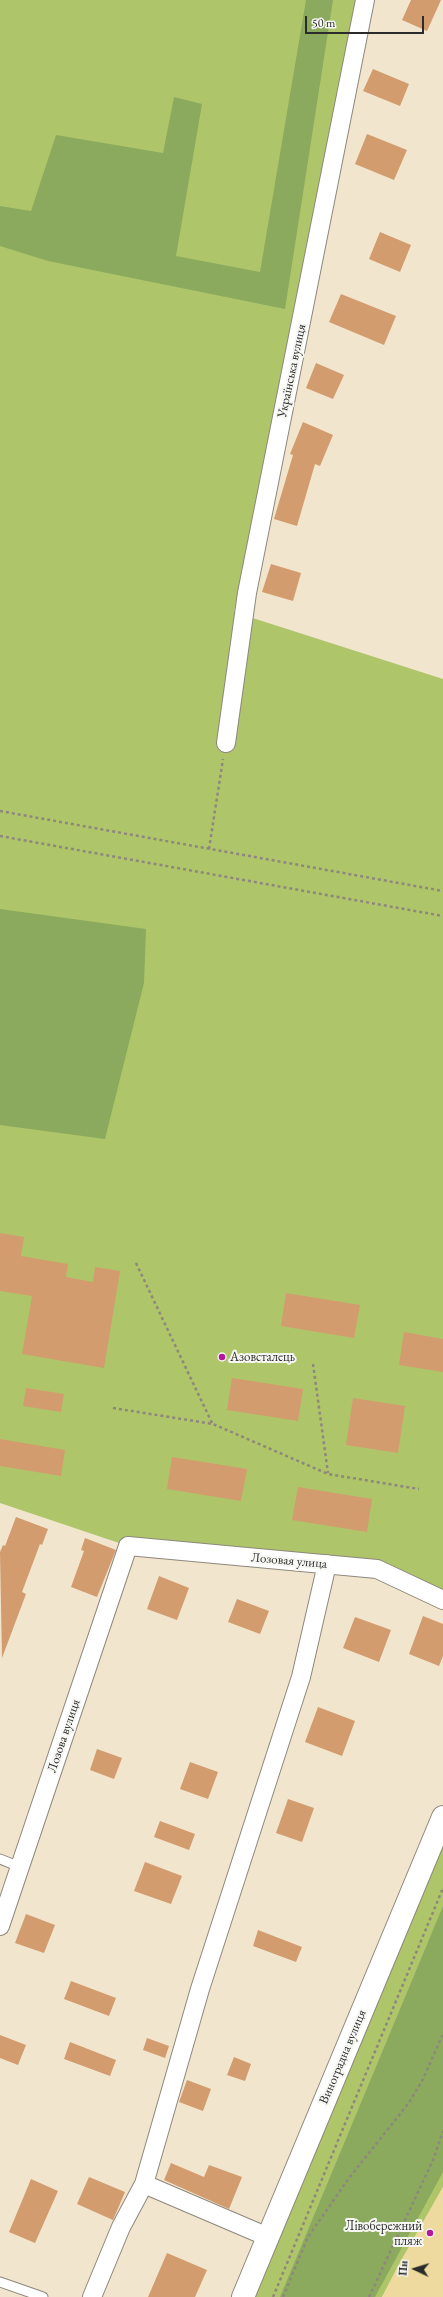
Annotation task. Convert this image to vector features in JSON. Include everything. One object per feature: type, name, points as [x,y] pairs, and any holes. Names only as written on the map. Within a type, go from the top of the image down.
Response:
[{"type":"street","name":"Українська вулиця","points":[[226,743],[247,594],[365,0]]},
{"type":"street","name":"Лозовая улица","points":[[128,1546],[377,1569],[443,1600]]},
{"type":"street","name":"Лозова вулиця","points":[[0,1926],[128,1546]]},
{"type":"street","points":[[92,2297],[121,2227],[144,2184],[200,1989],[301,1677],[327,1564]]},
{"type":"street","name":"Виноградна вулиця","points":[[243,2297],[443,1817]]},
{"type":"street","points":[[144,2184],[268,2237]]},
{"type":"lane","points":[[0,1859],[20,1867]]},
{"type":"lane","points":[[0,2282],[43,2297]]},
{"type":"path","points":[[209,849],[226,743]]},
{"type":"path","points":[[0,811],[443,891]]},
{"type":"path","points":[[0,836],[443,916]]},
{"type":"path","points":[[136,1263],[213,1424]]},
{"type":"path","points":[[313,1364],[328,1474]]},
{"type":"path","points":[[113,1408],[213,1424],[328,1474],[419,1489]]},
{"type":"path","points":[[273,2297],[443,1888]]},
{"type":"path","points":[[283,2297],[308,2237],[349,2178],[408,2104],[422,2081],[443,2034]]},
{"type":"path","points":[[369,2297],[433,2160],[443,2131]]},
{"type":"green space","points":[[0,0],[356,0],[313,231],[234,612],[443,679],[443,1600],[377,1569],[128,1546],[0,1503]]},
{"type":"green space","points":[[306,0],[333,0],[285,309],[48,261],[0,246],[0,206],[31,211],[56,135],[163,153],[174,97],[202,104],[176,256],[260,272]]},
{"type":"green space","points":[[0,909],[146,929],[144,983],[105,1139],[0,1125]]},
{"type":"green space","points":[[443,1817],[443,2187],[382,2297],[243,2297]]},
{"type":"green space","points":[[443,1906],[443,2172],[375,2297],[280,2297]]},
{"type":"sand","name":"Лівобережний пляж","points":[[443,2187],[443,2297],[382,2297],[399,2264]]},
{"type":"building","points":[[411,0],[441,0],[427,31],[402,20]]},
{"type":"building","points":[[373,69],[409,84],[400,106],[363,91]]},
{"type":"building","points":[[367,134],[407,150],[394,180],[355,164]]},
{"type":"building","points":[[380,232],[411,245],[400,272],[369,259]]},
{"type":"building","points":[[341,294],[396,316],[384,345],[329,322]]},
{"type":"building","points":[[316,363],[344,375],[333,399],[306,388]]},
{"type":"building","points":[[303,422],[333,435],[320,466],[315,464],[297,526],[274,519],[293,455],[290,454]]},
{"type":"building","points":[[271,564],[301,573],[293,601],[262,592]]},
{"type":"building","points":[[0,1233],[24,1237],[21,1256],[68,1264],[66,1277],[93,1282],[95,1267],[120,1271],[104,1368],[22,1354],[32,1296],[0,1291]]},
{"type":"building","points":[[286,1293],[360,1305],[354,1338],[281,1326]]},
{"type":"building","points":[[404,1332],[443,1339],[443,1372],[399,1365]]},
{"type":"building","points":[[232,1378],[303,1389],[298,1421],[227,1410]]},
{"type":"building","points":[[26,1388],[64,1394],[61,1412],[23,1406]]},
{"type":"building","points":[[353,1398],[405,1406],[398,1453],[346,1445]]},
{"type":"building","points":[[0,1439],[65,1450],[61,1476],[0,1466]]},
{"type":"building","points":[[172,1457],[247,1469],[241,1501],[167,1489]]},
{"type":"building","points":[[298,1487],[372,1499],[367,1532],[292,1520]]},
{"type":"building","points":[[16,1517],[48,1529],[42,1545],[40,1544],[22,1592],[26,1594],[2,1658],[0,1552],[3,1545],[5,1546]]},
{"type":"building","points":[[85,1538],[116,1550],[97,1597],[71,1587],[84,1551],[81,1550]]},
{"type":"building","points":[[159,1576],[189,1588],[177,1620],[147,1609]]},
{"type":"building","points":[[237,1599],[269,1611],[260,1634],[228,1622]]},
{"type":"building","points":[[423,1616],[443,1624],[443,1656],[439,1666],[409,1654]]},
{"type":"building","points":[[355,1617],[391,1630],[379,1662],[343,1648]]},
{"type":"building","points":[[318,1707],[355,1721],[342,1756],[305,1742]]},
{"type":"building","points":[[97,1749],[122,1758],[114,1779],[90,1770]]},
{"type":"building","points":[[190,1762],[218,1772],[208,1799],[180,1789]]},
{"type":"building","points":[[288,1799],[314,1808],[302,1842],[276,1833]]},
{"type":"building","points":[[160,1821],[195,1834],[189,1850],[154,1837]]},
{"type":"building","points":[[145,1862],[182,1876],[171,1904],[134,1891]]},
{"type":"building","points":[[26,1914],[55,1925],[44,1953],[15,1943]]},
{"type":"building","points":[[258,1930],[302,1947],[296,1962],[253,1946]]},
{"type":"building","points":[[71,1981],[116,1998],[109,2016],[64,1999]]},
{"type":"building","points":[[0,2035],[26,2045],[18,2065],[0,2058]]},
{"type":"building","points":[[147,2038],[169,2046],[165,2058],[143,2050]]},
{"type":"building","points":[[70,2042],[116,2060],[110,2076],[64,2059]]},
{"type":"building","points":[[234,2057],[251,2064],[245,2081],[227,2075]]},
{"type":"building","points":[[187,2080],[211,2089],[203,2111],[179,2102]]},
{"type":"building","points":[[171,2163],[204,2177],[209,2165],[242,2177],[229,2209],[164,2180]]},
{"type":"building","points":[[89,2177],[125,2192],[113,2220],[77,2204]]},
{"type":"building","points":[[31,2179],[58,2191],[35,2243],[9,2232]]},
{"type":"building","points":[[167,2253],[207,2270],[195,2297],[148,2297]]},
{"type":"place","name":"Азовсталець","points":[[222,1357]]},
{"type":"place","name":"Лівобережний пляж","points":[[430,2233]]}]
